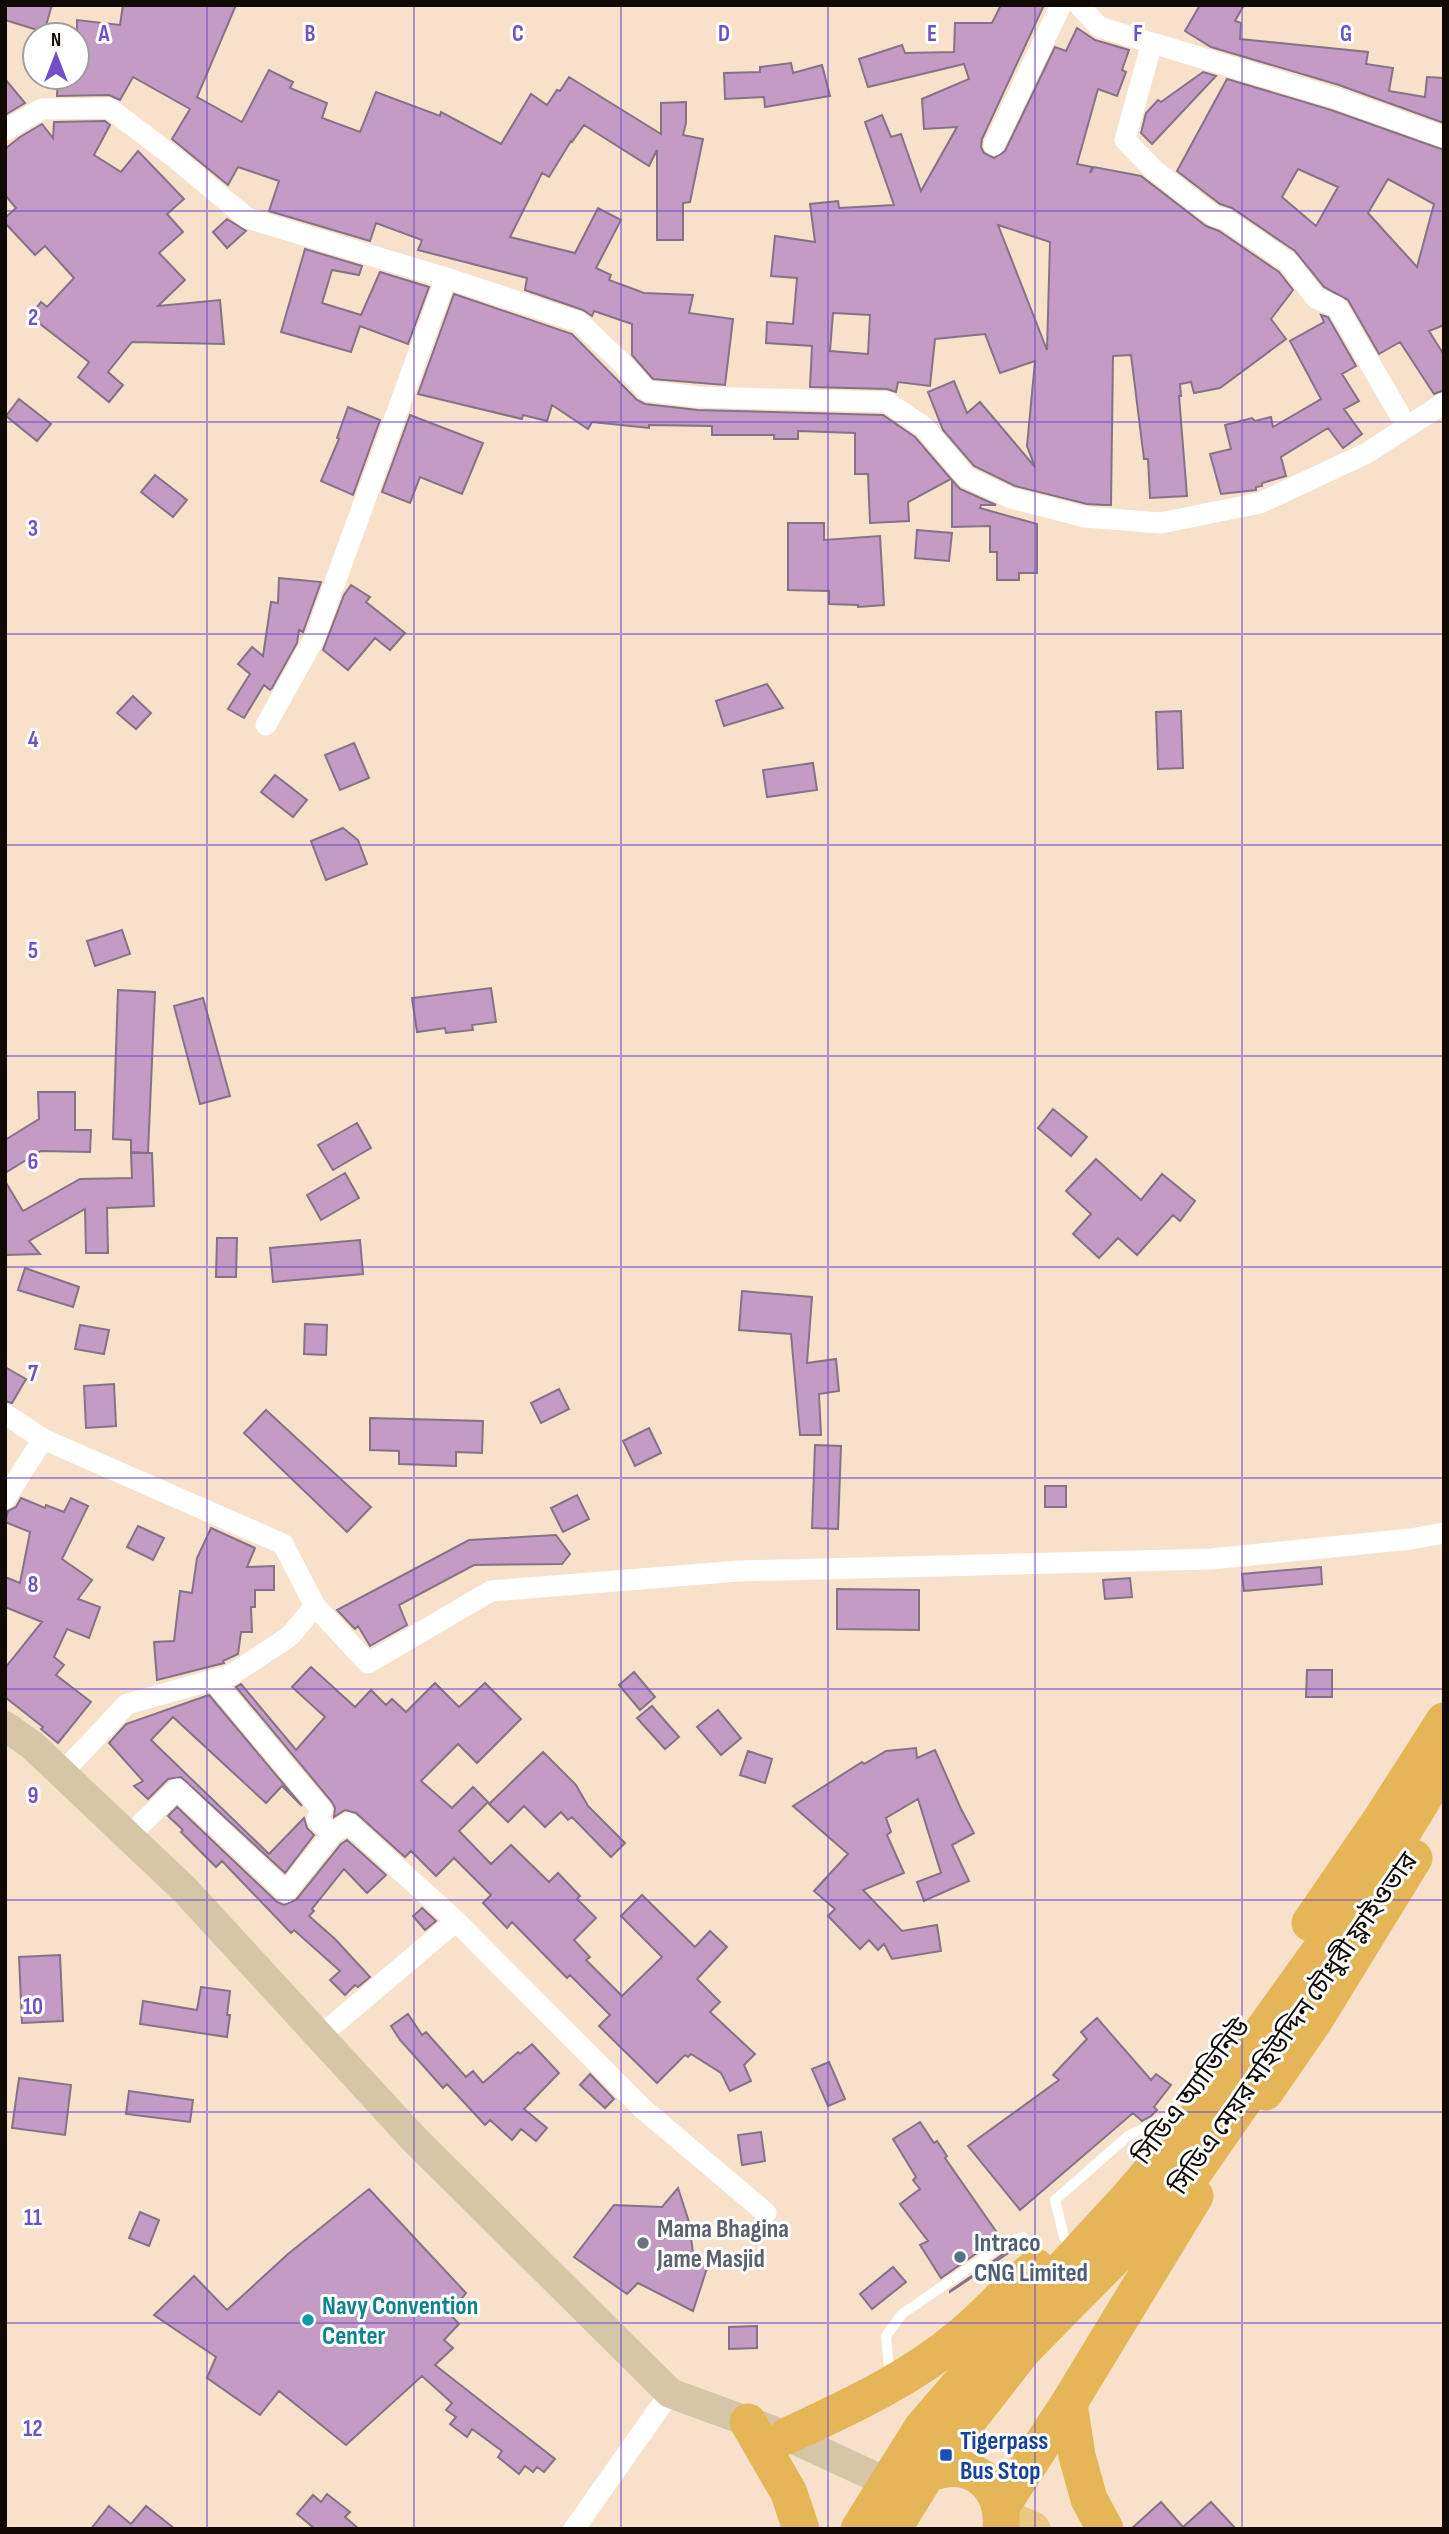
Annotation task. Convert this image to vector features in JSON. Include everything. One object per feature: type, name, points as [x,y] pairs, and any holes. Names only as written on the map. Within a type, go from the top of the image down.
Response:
[{"type":"highway","name":"সিডিএ অ্যাভিনিউ","points":[[953,2467],[979,2390],[1059,2248],[1121,2185],[1162,2130],[1182,2113],[1382,1818],[1444,1721]]},
{"type":"highway","points":[[859,2529],[922,2428],[1003,2334],[1129,2197],[1220,2090],[1388,1855],[1444,1764]]},
{"type":"highway","name":"সিডিএ মেয়র মহিউদ্দিন চৌধুরী ফ্লাইওভার","points":[[893,2529],[930,2469],[1024,2350],[1183,2188],[1335,1970],[1444,1800]]},
{"type":"highway","points":[[1009,2520],[1069,2403],[1205,2180],[1314,2021],[1444,1814]]},
{"type":"highway","points":[[779,2451],[890,2385],[960,2337],[1059,2248]]},
{"type":"highway","points":[[1069,2403],[1077,2456],[1089,2499],[1105,2529]]},
{"type":"highway","points":[[748,2421],[779,2451],[801,2529]]},
{"type":"highway","points":[[902,2529],[902,2504],[916,2481],[927,2473],[953,2467],[967,2470],[989,2484],[1009,2520]]},
{"type":"main road","points":[[5,1726],[33,1746],[185,1889],[414,2139],[670,2393],[748,2421]]},
{"type":"main road","points":[[779,2451],[908,2492]]},
{"type":"street","points":[[994,145],[1061,5]]},
{"type":"street","points":[[1079,5],[1099,27],[1335,98],[1444,136]]},
{"type":"street","points":[[1152,43],[1125,141],[1153,169],[1214,216],[1226,219],[1288,262],[1316,298],[1337,307],[1408,427]]},
{"type":"street","points":[[5,130],[42,109],[109,108],[247,218],[446,278],[579,322],[620,360],[647,391],[698,397],[887,402],[924,428],[966,477],[1012,498],[1085,517],[1161,523],[1260,503],[1367,453],[1444,403]]},
{"type":"street","points":[[266,724],[315,637],[446,278]]},
{"type":"street","points":[[5,1414],[43,1439],[283,1544],[315,1606],[368,1663],[491,1591],[739,1570],[1212,1559],[1411,1539],[1444,1533]]},
{"type":"street","points":[[5,1499],[43,1439]]},
{"type":"street","points":[[62,1773],[127,1704],[231,1675],[290,1636],[315,1606]]},
{"type":"street","points":[[213,1680],[322,1810],[317,1819],[332,1834]]},
{"type":"street","points":[[129,1836],[177,1789],[286,1892],[332,1834],[348,1823],[456,1921],[643,2109],[766,2213]]},
{"type":"street","points":[[320,2036],[456,1921]]},
{"type":"street","points":[[573,2529],[670,2393]]},
{"type":"lane","points":[[890,2385],[886,2336],[902,2314],[1007,2242],[1023,2237],[1059,2248],[1055,2200],[1128,2136],[1182,2113]]},
{"type":"building","points":[[5,5],[52,5],[47,21],[21,21],[21,25],[5,20]]},
{"type":"building","points":[[123,5],[236,5],[197,97],[242,122],[269,70],[293,82],[290,88],[327,103],[322,118],[360,132],[376,92],[440,116],[441,112],[501,144],[531,94],[547,105],[569,77],[661,134],[661,103],[686,102],[683,135],[703,139],[690,202],[683,203],[683,240],[657,240],[657,150],[649,166],[584,125],[549,177],[542,173],[510,237],[575,253],[598,208],[621,220],[596,268],[611,275],[609,280],[644,293],[693,295],[689,313],[733,319],[725,385],[653,379],[632,355],[632,324],[594,311],[592,316],[583,310],[525,290],[527,278],[418,250],[422,240],[376,223],[370,241],[269,211],[279,181],[238,167],[228,185],[172,139],[190,109],[133,77],[120,100],[109,95],[57,96],[57,91],[91,91],[91,22],[120,25]]},
{"type":"building","points":[[1001,5],[1044,5],[982,139],[981,147],[984,153],[994,158],[1005,151],[1055,47],[1066,51],[1077,28],[1095,40],[1129,50],[1122,70],[1126,72],[1117,96],[1098,89],[1077,164],[1092,167],[1090,173],[1094,167],[1141,176],[1206,226],[1219,231],[1279,272],[1293,290],[1271,319],[1286,339],[1220,388],[1194,393],[1191,382],[1180,384],[1187,496],[1150,498],[1148,459],[1144,459],[1131,355],[1113,356],[1111,505],[1104,505],[1087,504],[1015,486],[974,466],[943,430],[928,392],[954,381],[967,413],[980,402],[1035,467],[1027,446],[1035,361],[1000,373],[985,334],[935,339],[930,386],[898,382],[896,392],[887,389],[810,387],[812,346],[766,343],[767,322],[793,324],[797,278],[771,276],[775,236],[815,242],[810,204],[838,201],[839,208],[894,205],[865,122],[882,115],[891,137],[901,134],[921,191],[957,127],[924,129],[922,99],[969,79],[964,64],[868,87],[859,59],[902,45],[905,53],[954,52],[955,23],[992,23]],"holes":[[[998,225],[1050,242],[1047,350]],[[833,313],[870,315],[868,354],[830,351]]]},
{"type":"building","points":[[1200,5],[1244,5],[1235,21],[1241,23],[1240,39],[1368,52],[1366,64],[1393,68],[1389,91],[1425,97],[1427,77],[1444,78],[1444,123],[1339,85],[1211,47],[1185,31]]},
{"type":"building","points":[[791,63],[793,73],[822,65],[830,96],[765,107],[764,97],[725,99],[724,73],[760,72],[760,67]]},
{"type":"building","points":[[1203,72],[1216,76],[1152,144],[1141,133],[1146,113],[1158,100],[1161,102]]},
{"type":"building","points":[[5,79],[25,103],[5,115]]},
{"type":"building","points":[[1227,79],[1331,110],[1444,150],[1444,325],[1429,331],[1444,355],[1444,390],[1434,394],[1400,342],[1379,354],[1348,300],[1324,287],[1295,251],[1232,208],[1220,204],[1177,171]],"holes":[[[1298,169],[1338,187],[1316,226],[1282,197]],[[1388,179],[1434,204],[1417,267],[1368,213]]]},
{"type":"building","points":[[105,121],[110,125],[94,155],[121,172],[138,151],[184,199],[167,214],[183,232],[159,253],[185,280],[158,306],[220,300],[224,344],[132,342],[108,372],[123,385],[109,402],[78,377],[89,362],[30,316],[41,302],[47,307],[74,278],[45,246],[35,255],[5,223],[5,218],[16,208],[5,195],[5,149],[42,124],[53,138],[54,122]]},
{"type":"building","points":[[227,219],[246,231],[227,248],[213,232]]},
{"type":"building","points":[[305,249],[362,266],[359,275],[332,270],[322,303],[361,315],[380,272],[429,287],[408,344],[360,326],[351,352],[281,332]]},
{"type":"building","points":[[454,294],[572,334],[637,400],[645,404],[698,410],[883,415],[915,437],[951,479],[908,502],[909,521],[870,523],[868,474],[855,474],[855,433],[798,431],[798,439],[774,439],[774,435],[712,435],[712,426],[649,425],[649,428],[592,422],[588,429],[552,405],[547,421],[523,415],[522,419],[418,394]]},
{"type":"building","points":[[1321,315],[1328,317],[1356,366],[1342,374],[1359,401],[1344,409],[1362,434],[1343,448],[1328,428],[1281,457],[1286,476],[1262,483],[1256,490],[1221,494],[1210,454],[1231,449],[1225,425],[1252,418],[1255,421],[1271,417],[1273,427],[1321,399],[1290,341],[1324,322]]},
{"type":"building","points":[[19,399],[51,424],[37,441],[6,416]]},
{"type":"building","points":[[348,407],[380,420],[353,495],[321,481],[339,439],[337,438]]},
{"type":"building","points":[[410,415],[483,443],[462,494],[420,477],[410,503],[382,492]]},
{"type":"building","points":[[155,475],[187,500],[173,517],[141,492]]},
{"type":"building","points":[[952,480],[960,489],[996,505],[981,505],[980,508],[1037,524],[1037,573],[1019,573],[1019,580],[997,580],[997,552],[990,552],[990,526],[952,527]]},
{"type":"building","points":[[788,523],[824,523],[824,540],[880,536],[884,605],[858,607],[829,604],[829,591],[788,590]]},
{"type":"building","points":[[917,530],[952,533],[949,561],[915,558]]},
{"type":"building","points":[[279,578],[321,582],[303,632],[299,630],[297,643],[272,688],[270,690],[264,685],[244,718],[228,709],[250,674],[238,664],[252,647],[263,656],[271,602],[278,603]]},
{"type":"building","points":[[351,585],[370,597],[366,602],[405,633],[390,650],[375,638],[348,670],[323,650],[344,595]]},
{"type":"building","points":[[767,684],[783,708],[724,726],[716,701]]},
{"type":"building","points":[[133,696],[151,713],[136,729],[117,713]]},
{"type":"building","points":[[1181,711],[1183,768],[1158,769],[1156,712]]},
{"type":"building","points":[[354,743],[369,778],[340,790],[325,755]]},
{"type":"building","points":[[813,763],[817,790],[767,797],[763,770]]},
{"type":"building","points":[[275,775],[307,800],[293,817],[261,792]]},
{"type":"building","points":[[343,828],[358,840],[367,864],[326,880],[311,841]]},
{"type":"building","points":[[122,930],[130,954],[95,966],[87,941]]},
{"type":"building","points":[[491,988],[496,1022],[472,1025],[473,1030],[446,1033],[445,1028],[417,1032],[412,998]]},
{"type":"building","points":[[118,990],[155,992],[148,1153],[131,1152],[131,1140],[113,1139]]},
{"type":"building","points":[[203,998],[230,1096],[200,1104],[174,1006]]},
{"type":"building","points":[[38,1092],[75,1092],[75,1130],[91,1130],[90,1152],[41,1151],[5,1173],[5,1140],[39,1119]]},
{"type":"building","points":[[1053,1109],[1087,1137],[1071,1156],[1038,1128]]},
{"type":"building","points":[[357,1123],[371,1148],[333,1170],[318,1145]]},
{"type":"building","points":[[131,1153],[152,1153],[154,1206],[107,1208],[108,1253],[86,1253],[85,1209],[29,1241],[40,1254],[5,1255],[5,1181],[23,1211],[80,1179],[132,1178]]},
{"type":"building","points":[[1096,1159],[1141,1200],[1162,1174],[1195,1201],[1180,1221],[1173,1215],[1137,1255],[1118,1238],[1099,1258],[1073,1234],[1091,1214],[1066,1191]]},
{"type":"building","points":[[345,1173],[359,1198],[321,1220],[307,1195]]},
{"type":"building","points":[[217,1238],[237,1238],[236,1277],[216,1277]]},
{"type":"building","points":[[360,1240],[363,1274],[273,1282],[270,1248]]},
{"type":"building","points":[[25,1268],[79,1287],[73,1307],[18,1290]]},
{"type":"building","points":[[742,1291],[812,1297],[807,1363],[836,1359],[839,1391],[819,1394],[821,1435],[800,1435],[791,1334],[739,1330]]},
{"type":"building","points":[[305,1324],[327,1325],[326,1355],[304,1354]]},
{"type":"building","points":[[80,1325],[109,1330],[104,1354],[75,1349]]},
{"type":"building","points":[[5,1367],[26,1379],[12,1403],[5,1401]]},
{"type":"building","points":[[114,1384],[116,1426],[86,1428],[84,1386]]},
{"type":"building","points":[[559,1389],[569,1409],[541,1423],[531,1403]]},
{"type":"building","points":[[266,1410],[371,1507],[347,1532],[244,1433]]},
{"type":"building","points":[[370,1418],[483,1421],[482,1453],[456,1452],[456,1466],[399,1464],[399,1451],[370,1450]]},
{"type":"building","points":[[649,1428],[661,1453],[635,1466],[623,1441]]},
{"type":"building","points":[[815,1445],[841,1446],[838,1529],[812,1528]]},
{"type":"building","points":[[1045,1486],[1066,1486],[1066,1507],[1045,1507]]},
{"type":"building","points":[[577,1495],[589,1519],[563,1532],[551,1508]]},
{"type":"building","points":[[21,1498],[64,1512],[71,1498],[88,1506],[62,1559],[92,1580],[78,1599],[100,1607],[89,1638],[67,1629],[54,1657],[64,1665],[56,1675],[91,1702],[58,1743],[41,1729],[43,1727],[5,1697],[5,1668],[42,1622],[5,1607],[5,1577],[20,1583],[30,1532],[5,1522],[8,1511],[16,1507]]},
{"type":"building","points":[[138,1526],[164,1538],[153,1560],[127,1547]]},
{"type":"building","points":[[211,1528],[255,1548],[247,1567],[274,1566],[274,1590],[255,1590],[255,1607],[251,1607],[252,1632],[241,1632],[238,1654],[223,1661],[224,1663],[157,1680],[154,1642],[174,1641],[180,1591],[192,1593],[197,1558]]},
{"type":"building","points":[[556,1535],[570,1554],[562,1564],[474,1565],[399,1605],[407,1625],[370,1646],[358,1626],[355,1629],[337,1610],[469,1540]]},
{"type":"building","points":[[1321,1567],[1322,1584],[1244,1591],[1242,1574]]},
{"type":"building","points":[[1130,1578],[1132,1597],[1105,1599],[1103,1580]]},
{"type":"building","points":[[837,1589],[919,1590],[919,1630],[837,1629]]},
{"type":"building","points":[[311,1667],[355,1707],[371,1690],[386,1705],[392,1699],[406,1712],[435,1683],[459,1707],[485,1683],[521,1719],[477,1763],[458,1744],[421,1781],[452,1808],[473,1787],[488,1802],[459,1831],[491,1864],[511,1845],[549,1882],[558,1873],[580,1896],[577,1899],[596,1918],[574,1940],[590,1957],[586,1960],[622,1996],[662,1957],[621,1916],[642,1895],[695,1947],[710,1931],[727,1947],[697,1979],[720,2002],[710,2012],[755,2054],[744,2065],[751,2081],[730,2091],[721,2073],[691,2054],[688,2057],[685,2055],[657,2083],[599,2026],[610,2015],[570,1975],[567,1978],[512,1922],[507,1928],[483,1903],[491,1895],[454,1858],[436,1876],[411,1851],[405,1857],[356,1813],[345,1810],[334,1817],[335,1808],[332,1802],[236,1687],[241,1684],[296,1750],[325,1717],[292,1687]]},
{"type":"building","points":[[1307,1670],[1332,1670],[1332,1697],[1306,1697]]},
{"type":"building","points":[[634,1672],[655,1697],[640,1710],[619,1685]]},
{"type":"building","points":[[209,1695],[302,1806],[282,1786],[266,1803],[173,1717],[151,1740],[269,1854],[304,1818],[307,1828],[314,1835],[285,1873],[181,1777],[168,1779],[148,1799],[134,1786],[143,1781],[109,1743],[126,1724]]},
{"type":"building","points":[[652,1706],[679,1737],[665,1749],[637,1718]]},
{"type":"building","points":[[718,1710],[741,1738],[721,1755],[697,1727]]},
{"type":"building","points":[[916,1748],[917,1758],[935,1750],[974,1833],[952,1845],[969,1881],[924,1901],[917,1882],[941,1873],[918,1799],[886,1818],[891,1832],[887,1835],[904,1873],[863,1890],[902,1931],[937,1925],[941,1951],[892,1959],[884,1944],[878,1950],[869,1940],[860,1949],[828,1916],[835,1909],[814,1891],[848,1854],[793,1806],[862,1762],[864,1764],[886,1751]]},
{"type":"building","points":[[748,1751],[772,1759],[765,1783],[740,1775]]},
{"type":"building","points":[[543,1752],[576,1785],[588,1806],[625,1843],[611,1857],[572,1817],[568,1820],[561,1812],[545,1827],[524,1806],[508,1822],[489,1804]]},
{"type":"building","points":[[177,1807],[277,1902],[284,1905],[296,1900],[347,1840],[386,1875],[367,1893],[344,1869],[309,1916],[335,1939],[370,1977],[358,1987],[355,1985],[345,1995],[330,1980],[340,1971],[294,1930],[291,1933],[222,1861],[216,1867],[181,1832],[183,1830],[168,1816]]},
{"type":"building","points":[[422,1908],[436,1921],[425,1930],[413,1916]]},
{"type":"building","points":[[60,1955],[63,2021],[22,2023],[19,1957]]},
{"type":"building","points":[[201,1987],[230,1991],[227,2037],[140,2024],[143,2001],[197,2010]]},
{"type":"building","points":[[408,2014],[422,2035],[426,2032],[466,2077],[473,2071],[483,2083],[518,2052],[520,2054],[532,2044],[559,2073],[524,2109],[547,2128],[536,2141],[521,2129],[512,2140],[490,2120],[485,2125],[447,2084],[443,2088],[400,2040],[391,2026]]},
{"type":"building","points":[[1097,2018],[1151,2080],[1156,2074],[1171,2085],[1154,2107],[1157,2110],[1151,2116],[1142,2121],[1133,2113],[1020,2210],[968,2146],[1059,2080],[1053,2075],[1087,2039],[1081,2032]]},
{"type":"building","points":[[829,2062],[845,2099],[828,2106],[812,2069]]},
{"type":"building","points":[[590,2074],[614,2099],[605,2108],[580,2085]]},
{"type":"building","points":[[19,2078],[71,2085],[65,2135],[12,2128]]},
{"type":"building","points":[[129,2091],[193,2100],[190,2122],[126,2114]]},
{"type":"building","points":[[920,2122],[934,2143],[937,2141],[947,2156],[945,2158],[1000,2237],[941,2278],[920,2245],[928,2241],[900,2204],[920,2189],[913,2180],[916,2177],[893,2139]]},
{"type":"building","points":[[761,2132],[765,2161],[742,2165],[738,2135]]},
{"type":"building","points":[[678,2188],[689,2222],[693,2253],[709,2262],[693,2311],[638,2283],[627,2294],[574,2257],[614,2205],[662,2207]]},
{"type":"building","name":"Navy Convention Center","points":[[369,2189],[466,2293],[450,2314],[459,2324],[444,2340],[453,2348],[435,2365],[555,2459],[544,2472],[537,2467],[533,2472],[525,2466],[519,2474],[498,2457],[502,2451],[472,2429],[467,2437],[450,2424],[456,2417],[446,2410],[452,2403],[422,2376],[346,2445],[279,2391],[260,2415],[207,2378],[216,2357],[154,2315],[194,2276],[227,2310],[288,2254]]},
{"type":"building","points":[[140,2212],[159,2220],[149,2246],[129,2238]]},
{"type":"building","points":[[1009,2250],[1010,2252],[950,2292],[950,2291]]},
{"type":"building","points":[[893,2267],[906,2282],[872,2309],[860,2294]]},
{"type":"building","points":[[757,2326],[757,2348],[729,2349],[729,2327]]},
{"type":"building","points":[[327,2494],[350,2512],[345,2517],[359,2529],[315,2529],[297,2514],[313,2495],[321,2502]]},
{"type":"building","points":[[1161,2502],[1183,2527],[1211,2502],[1236,2529],[1131,2529]]},
{"type":"building","points":[[109,2506],[131,2524],[146,2506],[175,2529],[91,2529]]},
{"type":"place","name":"Mama Bhagina Jame Masjid","points":[[643,2243]]},
{"type":"place","name":"Intraco CNG Limited","points":[[960,2257]]},
{"type":"place","name":"Navy Convention Center","points":[[308,2320]]},
{"type":"place","name":"Tigerpass Bus Stop","points":[[946,2455]]}]
